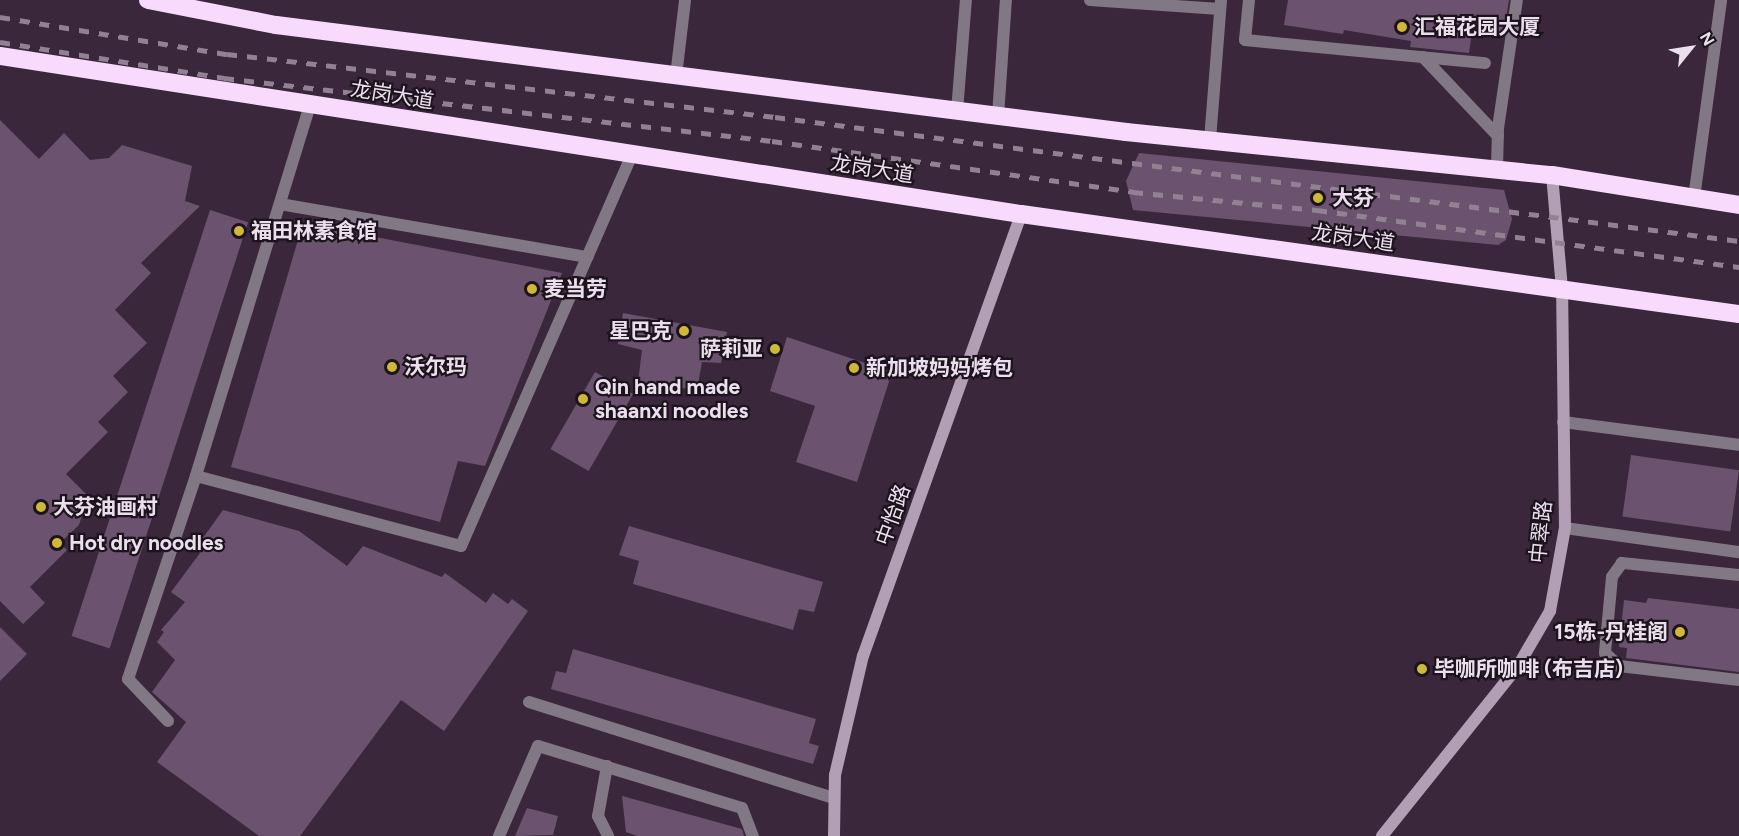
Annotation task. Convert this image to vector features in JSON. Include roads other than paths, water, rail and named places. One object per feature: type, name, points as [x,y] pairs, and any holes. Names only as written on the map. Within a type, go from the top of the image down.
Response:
[{"type":"highway","points":[[148,0],[189,4],[276,26],[999,116],[1552,175],[1739,205]]},
{"type":"highway","name":"龙岗大道","points":[[0,56],[1021,214],[1739,314]]},
{"type":"main road","name":"中翠路","points":[[1382,836],[1518,666],[1550,610],[1565,528],[1562,289],[1552,175]]},
{"type":"main road","name":"中怡路","points":[[834,836],[835,775],[862,656],[1021,214]]},
{"type":"street","points":[[676,76],[685,0]]},
{"type":"street","points":[[957,111],[966,0]]},
{"type":"street","points":[[999,116],[1005,0]]},
{"type":"street","points":[[1090,0],[1220,5],[1210,140]]},
{"type":"street","points":[[1249,0],[1245,40],[1485,63]]},
{"type":"street","points":[[1497,170],[1498,136],[1517,0]]},
{"type":"street","points":[[1694,198],[1720,0]]},
{"type":"street","points":[[1423,57],[1498,136]]},
{"type":"street","points":[[168,721],[128,678],[196,476],[310,105]]},
{"type":"street","points":[[196,476],[462,546],[632,155]]},
{"type":"street","points":[[280,204],[587,258]]},
{"type":"street","points":[[1563,422],[1739,445]]},
{"type":"street","points":[[1565,528],[1739,552]]},
{"type":"street","points":[[1739,575],[1622,563],[1612,577],[1605,653],[1619,666],[1739,680]]},
{"type":"street","points":[[529,702],[834,798]]},
{"type":"street","points":[[499,836],[538,746],[742,808],[753,836]]},
{"type":"street","points":[[607,766],[598,816],[608,836]]},
{"type":"railway","points":[[0,17],[227,54],[775,117],[1739,241]]},
{"type":"railway","points":[[0,42],[224,78],[772,141],[1133,192],[1317,210],[1739,267]]},
{"type":"place","name":"汇福花园大厦","points":[[1402,27]]},
{"type":"place","name":"大芬","points":[[1318,198]]},
{"type":"place","name":"福田林素食馆","points":[[239,231]]},
{"type":"place","name":"麦当劳","points":[[532,289]]},
{"type":"place","name":"星巴克","points":[[684,331]]},
{"type":"place","name":"萨莉亚","points":[[775,349]]},
{"type":"place","name":"沃尔玛","points":[[392,367]]},
{"type":"place","name":"新加坡妈妈烤包","points":[[854,368]]},
{"type":"place","name":"Qin hand made shaanxi noodles","points":[[583,399]]},
{"type":"place","name":"大芬油画村","points":[[41,507]]},
{"type":"place","name":"Hot dry noodles","points":[[57,543]]},
{"type":"place","name":"15栋-丹桂阁","points":[[1680,632]]},
{"type":"place","name":"毕咖所咖啡 (布吉店)","points":[[1422,669]]}]
